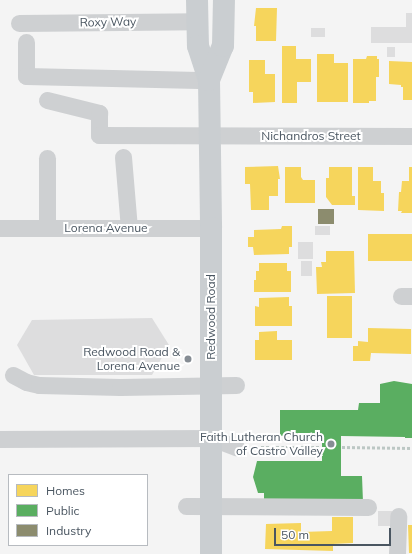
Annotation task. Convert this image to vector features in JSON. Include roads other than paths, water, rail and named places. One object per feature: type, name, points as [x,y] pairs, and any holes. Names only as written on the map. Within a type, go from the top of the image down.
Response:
[{"type":"main road","name":"Redwood Road","points":[[209,80],[223,46],[224,0]]},
{"type":"main road","name":"Redwood Road","points":[[197,10],[198,46],[209,80],[212,438],[211,554]]},
{"type":"street","name":"Roxy Way","points":[[19,23],[197,10]]},
{"type":"street","points":[[26,42],[26,76],[209,80]]},
{"type":"street","name":"Nichandros Street","points":[[47,100],[98,113],[99,135],[412,136]]},
{"type":"street","points":[[123,157],[129,228]]},
{"type":"street","points":[[47,158],[47,228]]},
{"type":"street","name":"Lorena Avenue","points":[[0,228],[211,228]]},
{"type":"street","points":[[13,376],[26,382],[39,385],[120,387],[211,384],[236,385]]},
{"type":"street","points":[[0,439],[212,438],[236,447]]},
{"type":"street","points":[[186,506],[368,507]]},
{"type":"street","points":[[397,554],[398,516]]},
{"type":"place","name":"Redwood Road & Lorena Avenue","points":[[188,359]]},
{"type":"place","name":"Faith Lutheran Church of Castro Valley","points":[[331,444]]}]
